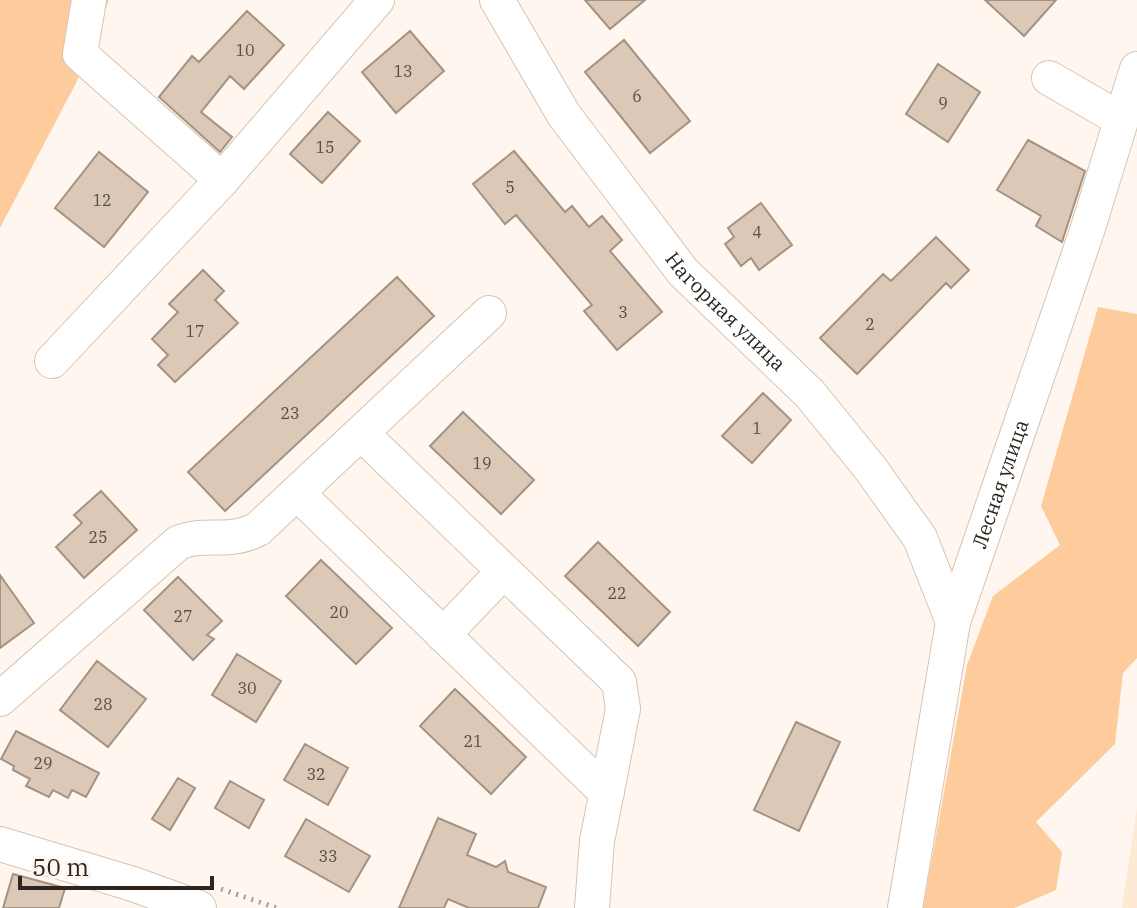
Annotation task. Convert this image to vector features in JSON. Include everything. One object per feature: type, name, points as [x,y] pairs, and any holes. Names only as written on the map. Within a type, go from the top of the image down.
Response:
[{"type":"street","points":[[89,0],[80,54],[222,180]]},
{"type":"street","points":[[52,361],[222,180],[377,0]]},
{"type":"street","name":"Нагорная улица","points":[[497,0],[564,115],[683,272],[810,394],[870,468],[920,538],[953,622]]},
{"type":"street","name":"Лесная улица","points":[[905,908],[953,622],[1087,231],[1137,69]]},
{"type":"street","points":[[1049,78],[1120,119]]},
{"type":"street","points":[[0,699],[178,543],[188,539],[233,539],[258,529],[489,313]]},
{"type":"street","points":[[361,433],[619,682],[623,709],[597,841],[592,908]]},
{"type":"street","points":[[297,493],[607,793]]},
{"type":"street","points":[[443,635],[504,571]]},
{"type":"street","points":[[0,844],[133,884],[199,908]]},
{"type":"shaded area","points":[[0,0],[109,0],[76,83],[0,228]]},
{"type":"shaded area","points":[[1098,307],[1137,314],[1137,658],[1123,673],[1115,744],[1036,822],[1062,852],[1056,890],[1014,908],[923,908],[967,665],[993,596],[1060,545],[1041,506]]},
{"type":"shaded area","points":[[1137,808],[1137,908],[1122,908]]},
{"type":"building","points":[[585,0],[645,0],[610,29]]},
{"type":"building","points":[[985,0],[1056,0],[1024,36]]},
{"type":"building","points":[[247,11],[284,45],[244,89],[230,76],[201,112],[232,137],[220,152],[159,97],[192,56],[199,62]]},
{"type":"building","points":[[410,31],[444,71],[396,113],[362,72]]},
{"type":"building","points":[[624,40],[690,121],[650,153],[585,72]]},
{"type":"building","points":[[938,64],[980,92],[948,142],[906,114]]},
{"type":"building","points":[[328,112],[360,141],[322,183],[290,154]]},
{"type":"building","points":[[1028,140],[1085,171],[1062,242],[1036,226],[1041,216],[997,190]]},
{"type":"building","points":[[514,151],[565,212],[572,206],[589,227],[602,216],[622,240],[610,251],[662,312],[617,350],[584,311],[592,305],[516,215],[505,224],[473,184]]},
{"type":"building","points":[[99,152],[148,192],[104,247],[55,208]]},
{"type":"building","points":[[761,203],[792,245],[759,270],[751,258],[741,266],[725,244],[734,237],[728,228]]},
{"type":"building","points":[[936,237],[969,270],[951,288],[946,283],[857,374],[820,338],[883,274],[891,281]]},
{"type":"building","points":[[203,270],[224,291],[215,300],[238,323],[175,382],[158,365],[168,355],[152,339],[178,312],[169,304]]},
{"type":"building","points":[[397,277],[434,316],[225,511],[188,472]]},
{"type":"building","points":[[763,393],[791,420],[752,463],[722,436]]},
{"type":"building","points":[[463,412],[534,480],[501,514],[430,446]]},
{"type":"building","points":[[101,491],[137,530],[84,578],[56,547],[82,523],[74,515]]},
{"type":"building","points":[[598,542],[670,612],[638,646],[565,576]]},
{"type":"building","points":[[321,560],[392,628],[356,664],[286,596]]},
{"type":"building","points":[[0,575],[34,623],[0,648]]},
{"type":"building","points":[[178,577],[222,621],[207,635],[214,639],[193,660],[144,610]]},
{"type":"building","points":[[237,654],[281,681],[256,722],[212,695]]},
{"type":"building","points":[[97,661],[146,699],[108,747],[60,710]]},
{"type":"building","points":[[455,689],[526,757],[491,794],[420,726]]},
{"type":"building","points":[[796,722],[840,742],[799,831],[754,810]]},
{"type":"building","points":[[16,731],[99,773],[86,797],[72,790],[68,798],[53,790],[49,797],[26,786],[30,779],[1,759]]},
{"type":"building","points":[[305,744],[348,768],[328,805],[284,780]]},
{"type":"building","points":[[178,778],[195,788],[170,830],[152,819]]},
{"type":"building","points":[[230,781],[264,800],[249,828],[215,808]]},
{"type":"building","points":[[438,818],[476,834],[467,855],[496,867],[505,861],[508,872],[546,887],[538,908],[469,908],[448,899],[444,908],[399,908]]},
{"type":"building","points":[[306,819],[370,856],[349,892],[285,856]]},
{"type":"building","points":[[13,874],[65,888],[59,908],[3,908]]}]
